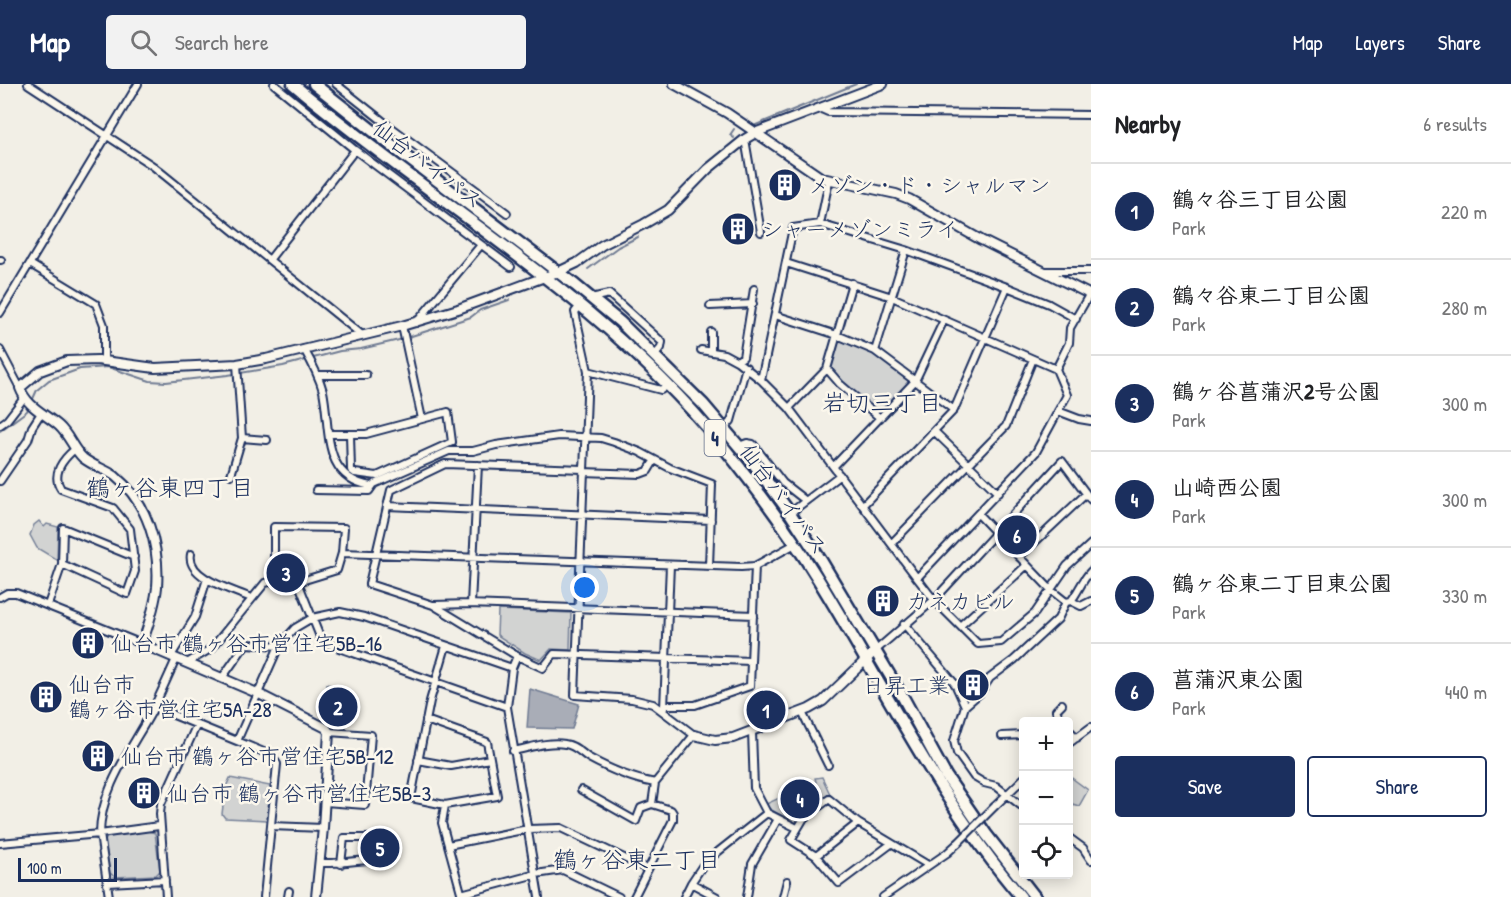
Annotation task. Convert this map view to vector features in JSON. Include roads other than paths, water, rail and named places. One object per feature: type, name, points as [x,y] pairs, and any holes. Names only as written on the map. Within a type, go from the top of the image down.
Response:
[{"type":"highway","name":"仙台バイパス","points":[[292,84],[580,306],[686,402],[752,483],[795,544],[926,763],[1000,873],[1021,897]]},
{"type":"highway","name":"仙台バイパス","points":[[314,84],[591,298],[655,355],[724,429],[790,513],[875,651],[946,776],[986,834],[1035,897]]},
{"type":"street","points":[[28,84],[108,134],[153,166],[362,335]]},
{"type":"street","points":[[0,313],[138,84]]},
{"type":"street","points":[[274,84],[390,177],[511,267]]},
{"type":"street","points":[[336,84],[507,213]]},
{"type":"street","points":[[674,84],[703,98],[757,132],[809,171],[829,181],[896,194],[909,199],[1040,271],[1090,295],[1071,328],[1069,343],[1056,369]]},
{"type":"street","points":[[416,322],[458,309],[577,263],[602,245],[668,210],[708,169],[744,139],[883,84]]},
{"type":"street","points":[[819,108],[828,112],[1091,116]]},
{"type":"street","points":[[744,139],[761,232]]},
{"type":"street","points":[[270,259],[356,150]]},
{"type":"street","points":[[390,177],[398,167]]},
{"type":"street","points":[[820,224],[829,181]]},
{"type":"street","points":[[761,380],[793,228],[820,224],[906,250],[1049,304],[1076,319]]},
{"type":"street","points":[[20,388],[40,371],[53,365],[81,359],[155,368],[238,369],[266,359],[362,335],[404,334],[481,245]]},
{"type":"street","points":[[876,351],[906,250]]},
{"type":"street","points":[[786,262],[892,297],[1056,369],[1067,395],[1036,452],[979,515],[917,578]]},
{"type":"street","points":[[30,264],[96,304],[104,325],[104,361]]},
{"type":"street","points":[[1040,271],[1091,271]]},
{"type":"street","points":[[789,408],[827,369],[852,283]]},
{"type":"street","points":[[863,505],[954,410],[1007,287]]},
{"type":"street","points":[[737,361],[743,357],[754,289]]},
{"type":"street","points":[[714,307],[753,304]]},
{"type":"street","points":[[580,306],[575,312],[588,371],[575,695],[632,699],[653,704],[664,709],[694,735],[715,740],[734,738],[752,732],[823,701],[904,624],[934,600],[1062,461],[1091,500]]},
{"type":"street","points":[[775,315],[837,335],[876,351],[954,410]]},
{"type":"street","points":[[834,466],[915,381],[944,320]]},
{"type":"street","points":[[711,332],[711,351]]},
{"type":"street","points":[[404,334],[422,419]]},
{"type":"street","points":[[304,349],[318,375],[337,466],[350,480],[371,486]]},
{"type":"street","points":[[0,350],[28,402],[59,426],[82,457],[113,475],[127,488],[151,527],[155,545],[157,587],[154,607],[142,644]]},
{"type":"street","points":[[701,350],[724,354],[737,361],[761,380],[789,408],[934,600],[978,644],[1001,642],[1035,613],[1067,566],[1091,543]]},
{"type":"street","points":[[892,543],[1006,426],[1033,359]]},
{"type":"street","points":[[724,429],[731,422],[746,367]]},
{"type":"street","points":[[231,476],[242,438],[238,369]]},
{"type":"street","points":[[827,369],[840,384],[880,418]]},
{"type":"street","points":[[588,371],[661,390],[668,385]]},
{"type":"street","points":[[318,375],[352,372],[366,375]]},
{"type":"street","points":[[0,424],[28,402]]},
{"type":"street","points":[[1058,411],[1091,421]]},
{"type":"street","points":[[329,434],[350,434],[366,434],[448,412],[452,442],[377,476],[355,473],[351,470],[350,434]]},
{"type":"street","points":[[0,481],[28,440],[32,427],[41,413]]},
{"type":"street","points":[[935,432],[998,493]]},
{"type":"street","points":[[316,490],[369,491],[371,486],[449,451],[473,451],[496,445],[559,436],[585,437],[614,442],[640,452],[670,468],[712,484],[710,566]]},
{"type":"street","points":[[242,438],[267,440]]},
{"type":"street","points":[[739,446],[747,443],[753,444],[783,483],[806,501]]},
{"type":"street","points":[[62,564],[127,594],[135,571],[130,529],[113,508],[61,489],[56,482],[56,472],[75,449]]},
{"type":"street","points":[[654,461],[648,471],[640,474],[445,464],[391,490],[369,584],[433,605],[517,656],[543,668],[554,654],[751,661]]},
{"type":"street","points":[[471,604],[478,465]]},
{"type":"street","points":[[790,513],[840,475]]},
{"type":"street","points":[[1019,556],[1086,494]]},
{"type":"street","points":[[387,506],[711,519]]},
{"type":"street","points":[[979,515],[1051,590],[1081,606],[1091,603]]},
{"type":"street","points":[[187,663],[213,648],[261,586],[274,581],[298,582],[337,570],[342,553],[344,528],[274,526],[274,581]]},
{"type":"street","points":[[48,605],[62,564],[63,528],[134,557]]},
{"type":"street","points":[[342,553],[754,566],[795,544]]},
{"type":"street","points":[[191,554],[190,560],[194,571],[251,598]]},
{"type":"street","points":[[664,709],[670,565]]},
{"type":"street","points":[[960,626],[1027,565]]},
{"type":"street","points":[[664,709],[695,705],[750,686],[754,566]]},
{"type":"street","points":[[1019,804],[996,786],[974,777],[957,753],[954,741],[965,706],[980,693],[990,678],[1014,660],[1058,619],[1069,601],[1079,591],[1083,579],[1091,571]]},
{"type":"street","points":[[109,897],[100,834],[100,820],[106,795],[154,707],[173,657],[195,617],[207,579]]},
{"type":"street","points":[[298,582],[322,642],[507,707]]},
{"type":"street","points":[[0,597],[7,593],[16,593],[48,605],[257,693],[326,728],[329,732],[325,802],[316,897]]},
{"type":"street","points":[[433,605],[471,604],[754,615]]},
{"type":"street","points":[[237,741],[279,646],[295,628],[312,618],[340,612],[364,617],[512,668]]},
{"type":"street","points":[[904,624],[956,684],[965,706]]},
{"type":"street","points":[[222,678],[246,644],[279,646]]},
{"type":"street","points":[[426,720],[487,742],[497,796],[445,805],[411,798],[418,760],[426,720],[434,682],[446,646]]},
{"type":"street","points":[[517,656],[512,668],[507,707],[539,897]]},
{"type":"street","points":[[1060,717],[1056,710],[1062,704]]},
{"type":"street","points":[[154,707],[271,755],[277,764],[264,897]]},
{"type":"street","points":[[802,712],[828,765]]},
{"type":"street","points":[[166,897],[159,826],[161,804],[197,724]]},
{"type":"street","points":[[1073,741],[1091,727]]},
{"type":"street","points":[[325,802],[365,805],[371,735],[329,732]]},
{"type":"street","points":[[752,732],[754,788],[767,813],[797,828]]},
{"type":"street","points":[[1073,734],[1077,738]]},
{"type":"street","points":[[652,804],[655,783],[694,735]]},
{"type":"street","points":[[1002,736],[1019,735]]},
{"type":"street","points":[[513,751],[566,744],[588,758],[641,781],[655,783]]},
{"type":"street","points":[[418,760],[451,766],[490,759]]},
{"type":"street","points":[[886,896],[947,853],[1019,782]]},
{"type":"street","points":[[582,790],[636,821],[641,808],[652,804],[674,813],[673,820],[634,897]]},
{"type":"street","points":[[891,844],[839,883],[816,856],[791,840],[804,819],[829,799],[858,823],[928,865]]},
{"type":"street","points":[[445,805],[442,823],[462,896],[536,874],[563,870],[619,897]]},
{"type":"street","points":[[684,897],[705,862],[767,813]]},
{"type":"street","points":[[747,897],[752,864],[778,819]]},
{"type":"street","points":[[816,856],[858,823]]},
{"type":"street","points":[[0,843],[159,826]]},
{"type":"street","points":[[272,826],[323,828]]},
{"type":"street","points":[[448,844],[528,829],[561,828],[647,870]]},
{"type":"street","points":[[319,863],[341,864],[387,859],[392,854],[386,838],[345,838],[341,864]]},
{"type":"street","points":[[1073,841],[1083,848],[1091,860]]},
{"type":"street","points":[[108,883],[165,880]]},
{"type":"street","points":[[783,897],[787,881]]},
{"type":"street","points":[[691,883],[717,897]]},
{"type":"waterway","points":[[756,125],[856,84]]},
{"type":"waterway","points":[[734,129],[730,135],[734,138]]},
{"type":"waterway","points":[[588,269],[618,247],[638,237]]},
{"type":"waterway","points":[[32,401],[37,390],[49,380],[80,369],[108,367],[150,381],[166,382],[228,375],[283,366],[340,351],[361,349],[399,340],[471,317],[480,310],[509,300]]},
{"type":"waterway","points":[[0,431],[27,411],[29,406]]},
{"type":"place","name":"メゾン・ド・シャルマン","points":[[785,185]]},
{"type":"place","name":"シャーメゾンミライ","points":[[738,229]]},
{"type":"place","name":"菖蒲沢東公園","points":[[1017,535]]},
{"type":"place","name":"鶴ヶ谷菖蒲沢2号公園","points":[[286,573]]},
{"type":"place","name":"カネカビル","points":[[883,601]]},
{"type":"place","name":"仙台市 鶴ヶ谷市営住宅5B-16","points":[[88,643]]},
{"type":"place","name":"日昇工業","points":[[973,685]]},
{"type":"place","name":"仙台市 鶴ヶ谷市営住宅5A-28","points":[[46,697]]},
{"type":"place","name":"鶴々谷東二丁目公園","points":[[338,707]]},
{"type":"place","name":"鶴々谷三丁目公園","points":[[766,710]]},
{"type":"place","name":"仙台市 鶴ヶ谷市営住宅5B-12","points":[[98,756]]},
{"type":"place","name":"仙台市 鶴ヶ谷市営住宅5B-3","points":[[144,793]]},
{"type":"place","name":"山崎西公園","points":[[800,799]]},
{"type":"place","name":"鶴ヶ谷東二丁目東公園","points":[[380,848]]},
{"type":"district","name":"岩切三丁目","points":[[882,402]]},
{"type":"district","name":"鶴ヶ谷東四丁目","points":[[170,487]]},
{"type":"district","name":"鶴ヶ谷東二丁目","points":[[637,859]]}]
